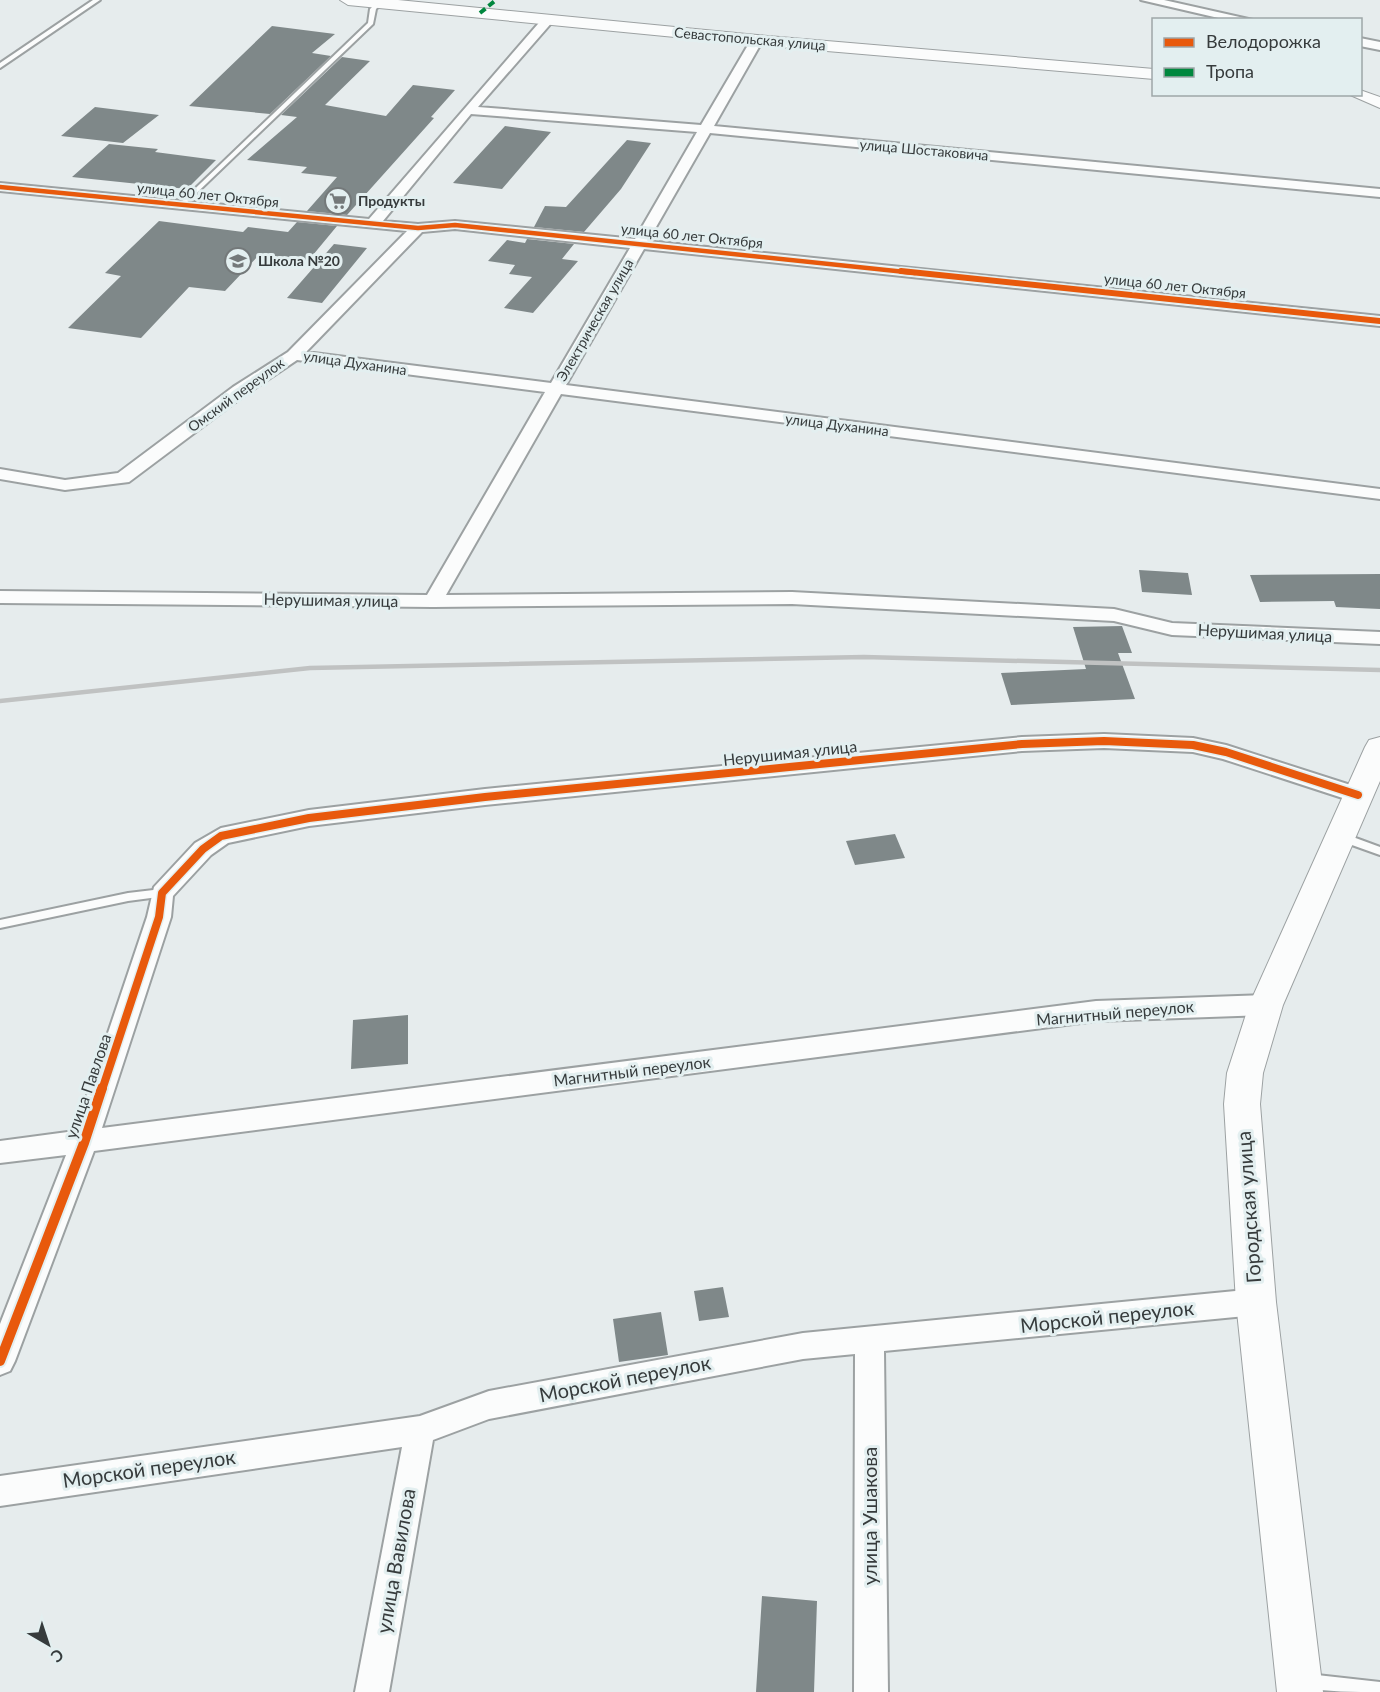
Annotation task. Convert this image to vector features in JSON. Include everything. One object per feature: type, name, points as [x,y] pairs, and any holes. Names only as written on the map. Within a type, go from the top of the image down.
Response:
[{"type":"street","name":"Севастопольская улица","points":[[348,0],[757,40],[1152,74]]},
{"type":"street","points":[[1148,0],[1237,18]]},
{"type":"street","points":[[373,224],[468,110],[548,20]]},
{"type":"street","name":"Электрическая улица","points":[[434,601],[757,40]]},
{"type":"street","points":[[1362,42],[1380,46]]},
{"type":"street","points":[[1362,96],[1380,103]]},
{"type":"street","name":"улица Шостаковича","points":[[468,110],[705,129],[1380,193]]},
{"type":"street","name":"улица 60 лет Октября","points":[[0,187],[418,228],[454,225],[1380,321]]},
{"type":"street","name":"Омский переулок","points":[[0,474],[65,484],[123,478],[239,391],[294,355],[418,228]]},
{"type":"street","name":"улица Духанина","points":[[294,355],[1380,494]]},
{"type":"street","name":"Нерушимая улица","points":[[0,597],[434,601],[792,598],[1114,615],[1172,629],[1380,638]]},
{"type":"street","name":"Нерушимая улица","points":[[162,893],[203,849],[221,836],[309,818],[485,797],[1045,743],[1146,742],[1193,745],[1226,752],[1358,795]]},
{"type":"street","name":"Городская улица","points":[[1300,1687],[1256,1302],[1242,1104],[1245,1073],[1266,1005],[1380,747]]},
{"type":"street","name":"улица Павлова","points":[[0,1361],[84,1143],[159,917],[162,893]]},
{"type":"street","name":"Магнитный переулок","points":[[0,1152],[1096,1011],[1266,1005]]},
{"type":"street","name":"Морской переулок","points":[[0,1491],[420,1430],[489,1405],[803,1346],[1256,1302]]},
{"type":"street","name":"улица Ушакова","points":[[869,1341],[871,1692]]},
{"type":"street","name":"улица Вавилова","points":[[372,1692],[420,1430]]},
{"type":"lane","points":[[0,66],[98,0]]},
{"type":"lane","points":[[180,206],[371,23],[371,13],[379,3]]},
{"type":"lane","points":[[1339,836],[1380,851]]},
{"type":"lane","points":[[0,924],[128,897],[162,893]]},
{"type":"lane","points":[[1300,1687],[1380,1690]]},
{"type":"building","points":[[272,26],[335,34],[312,53],[331,56],[270,114],[189,106]]},
{"type":"building","points":[[342,57],[370,61],[325,105],[386,116],[413,85],[455,90],[431,117],[434,118],[347,215],[307,211],[337,177],[301,173],[307,167],[247,160],[297,117],[281,115]]},
{"type":"building","points":[[95,107],[159,115],[123,143],[61,136]]},
{"type":"building","points":[[505,126],[551,132],[502,189],[453,183]]},
{"type":"building","points":[[627,140],[651,143],[621,189],[584,232],[534,227],[545,206],[566,207]]},
{"type":"building","points":[[109,144],[158,149],[155,152],[216,160],[187,189],[72,177]]},
{"type":"building","points":[[159,221],[243,232],[248,227],[288,232],[297,222],[337,226],[308,261],[259,255],[225,291],[189,287],[141,338],[68,328],[121,276],[105,273]]},
{"type":"building","points":[[527,239],[574,244],[562,259],[578,261],[533,313],[504,308],[532,277],[509,274],[515,265],[488,261],[507,240],[525,243]]},
{"type":"building","points":[[334,244],[367,248],[322,303],[287,298]]},
{"type":"building","points":[[1139,570],[1188,573],[1192,595],[1142,592]]},
{"type":"building","points":[[1380,574],[1380,609],[1336,607],[1334,601],[1260,602],[1250,575]]},
{"type":"building","points":[[1122,626],[1132,653],[1118,653],[1135,699],[1011,705],[1001,673],[1086,669],[1073,627]]},
{"type":"building","points":[[895,834],[905,858],[855,865],[846,841]]},
{"type":"building","points":[[408,1015],[408,1064],[351,1069],[353,1020]]},
{"type":"building","points":[[723,1287],[729,1317],[699,1321],[694,1291]]},
{"type":"building","points":[[661,1312],[668,1355],[619,1362],[613,1319]]},
{"type":"building","points":[[762,1596],[817,1601],[814,1692],[756,1692]]},
{"type":"railway","points":[[0,701],[310,668],[864,657],[1380,670]]},
{"type":"marked path","points":[[480,13],[496,0]]},
{"type":"cycle path","points":[[0,187],[418,228],[455,225],[1380,321]]},
{"type":"cycle path","points":[[0,1361],[84,1143],[159,917],[162,893],[203,849],[221,836],[309,818],[485,797],[1022,744],[1104,741],[1193,745],[1226,752],[1358,795]]},
{"type":"place","name":"Продукты","points":[[338,201]]},
{"type":"place","name":"Школа №20","points":[[238,261]]}]
